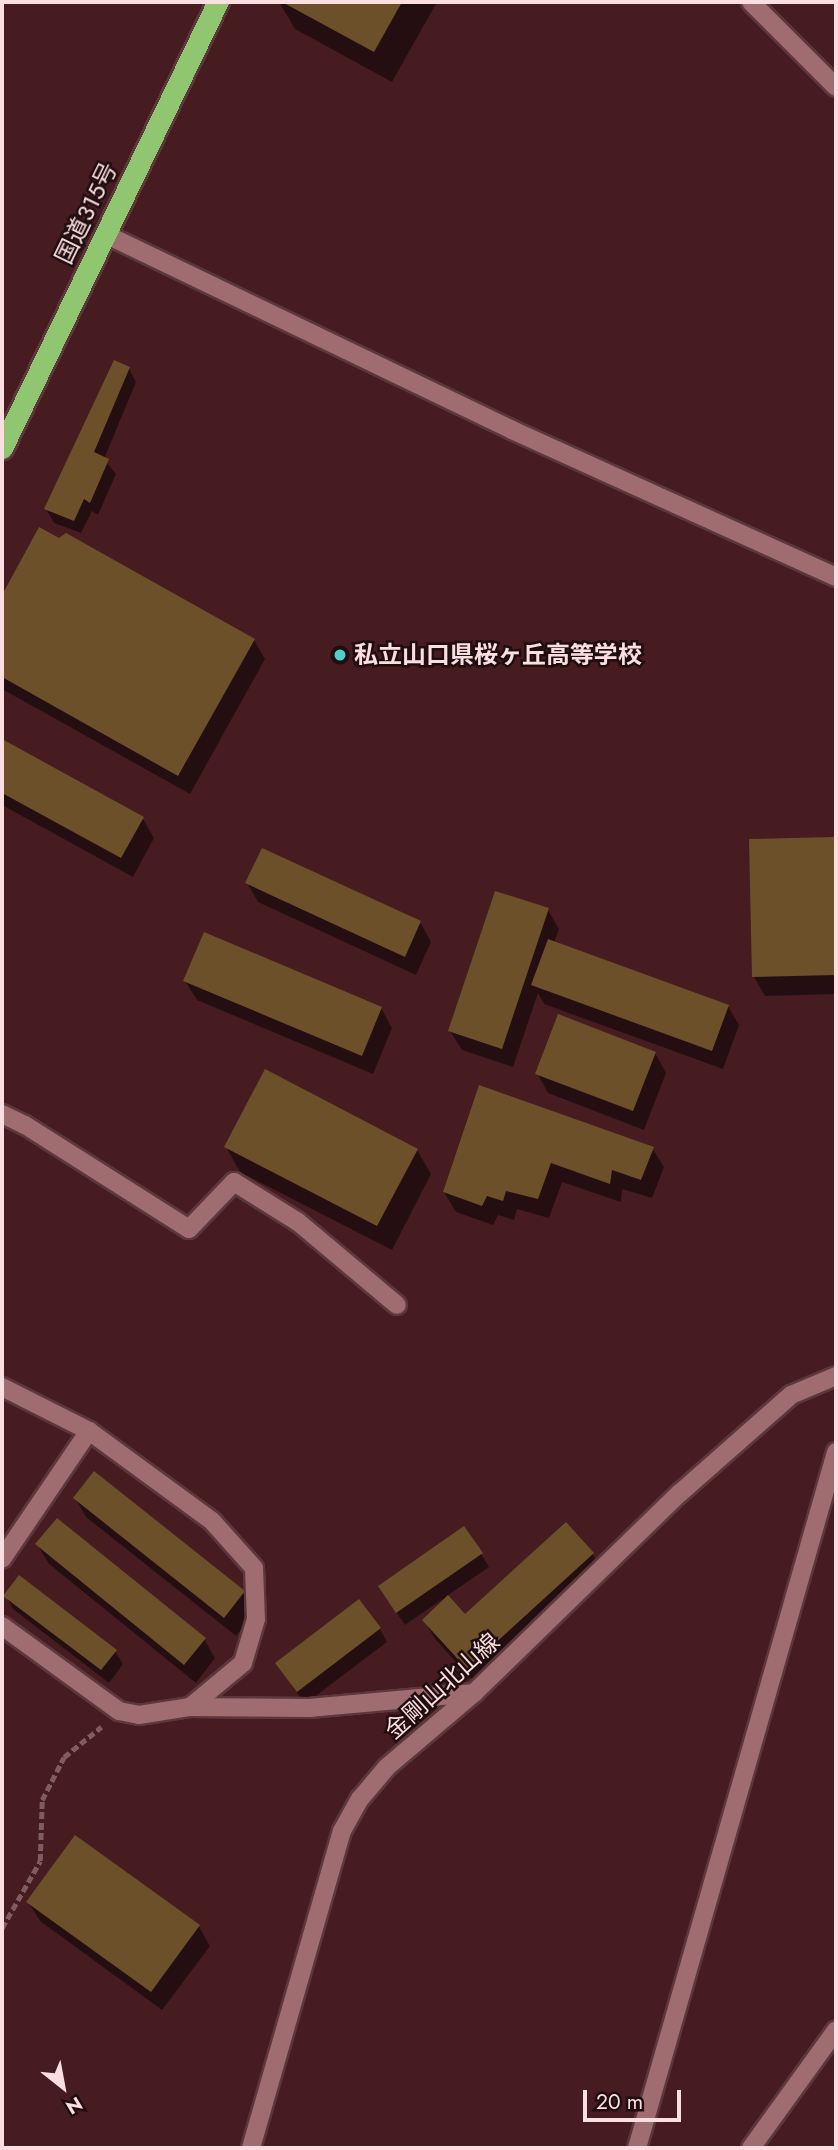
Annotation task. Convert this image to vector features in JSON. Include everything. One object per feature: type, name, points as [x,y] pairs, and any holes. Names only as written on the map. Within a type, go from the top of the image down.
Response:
[{"type":"highway","name":"国道315号","points":[[2,448],[218,2]]},
{"type":"street","points":[[751,2],[836,87]]},
{"type":"street","points":[[105,234],[512,430],[836,577]]},
{"type":"street","points":[[2,1114],[26,1125],[189,1229],[234,1182],[298,1222],[397,1305]]},
{"type":"street","name":"金剛山北山線","points":[[251,2148],[342,1831],[360,1799],[387,1767],[474,1693],[680,1493],[791,1395],[836,1376]]},
{"type":"street","points":[[2,1387],[89,1431],[212,1521],[254,1568],[256,1619],[243,1663],[190,1707]]},
{"type":"street","points":[[2,1559],[89,1431]]},
{"type":"street","points":[[637,2148],[836,1452]]},
{"type":"street","points":[[2,1626],[119,1712],[139,1715],[190,1707],[309,1707],[474,1693]]},
{"type":"street","points":[[751,2148],[836,2030]]},
{"type":"path","points":[[2,1928],[40,1861],[42,1800],[64,1757],[119,1712]]},
{"type":"building","points":[[282,2],[402,2],[374,52]]},
{"type":"building","points":[[114,360],[130,367],[94,452],[109,459],[90,503],[84,499],[74,521],[44,509]]},
{"type":"building","points":[[39,527],[59,538],[66,533],[255,639],[178,776],[2,677],[2,595]]},
{"type":"building","points":[[2,739],[144,817],[121,858],[2,793]]},
{"type":"building","points":[[834,837],[836,975],[752,977],[749,839]]},
{"type":"building","points":[[262,848],[421,921],[405,957],[245,883]]},
{"type":"building","points":[[495,891],[549,908],[502,1049],[448,1031]]},
{"type":"building","points":[[204,932],[382,1007],[362,1056],[183,981]]},
{"type":"building","points":[[548,939],[729,1005],[712,1051],[531,985]]},
{"type":"building","points":[[558,1014],[656,1052],[633,1111],[535,1074]]},
{"type":"building","points":[[265,1069],[418,1149],[377,1226],[224,1147]]},
{"type":"building","points":[[479,1085],[654,1147],[641,1180],[612,1170],[610,1184],[551,1163],[538,1199],[506,1191],[503,1201],[487,1196],[482,1206],[443,1192]]},
{"type":"building","points":[[94,1471],[245,1591],[224,1618],[73,1498]]},
{"type":"building","points":[[57,1518],[206,1638],[184,1665],[35,1544]]},
{"type":"building","points":[[566,1522],[594,1553],[467,1669],[422,1620],[448,1595],[465,1614]]},
{"type":"building","points":[[464,1526],[483,1553],[396,1613],[378,1586]]},
{"type":"building","points":[[19,1575],[117,1650],[101,1670],[3,1596]]},
{"type":"building","points":[[359,1599],[381,1628],[297,1692],[275,1663]]},
{"type":"building","points":[[75,1835],[200,1925],[151,1992],[26,1902]]},
{"type":"place","name":"私立山口県桜ヶ丘高等学校","points":[[340,655]]}]
